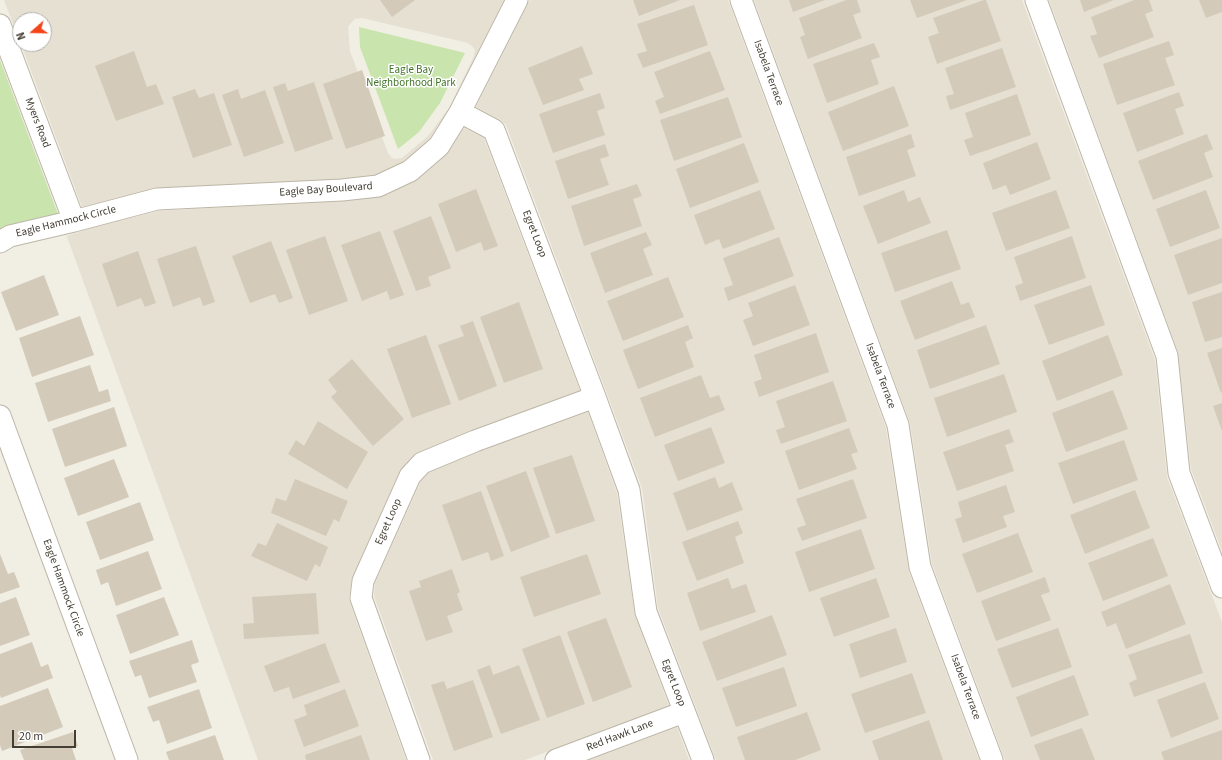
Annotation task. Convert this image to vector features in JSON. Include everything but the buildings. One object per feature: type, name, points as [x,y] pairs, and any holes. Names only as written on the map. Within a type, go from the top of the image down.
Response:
[{"type":"street","name":"Eagle Bay Boulevard","points":[[133,205],[157,199],[342,190],[378,186],[410,171],[439,146],[460,112],[517,0]]},
{"type":"street","name":"Isabela Terrace","points":[[741,0],[898,425],[920,567],[992,760]]},
{"type":"street","points":[[1036,0],[1167,356],[1179,473],[1222,587]]},
{"type":"street","name":"Myers Road","points":[[0,25],[74,221]]},
{"type":"street","name":"Egret Loop","points":[[460,112],[494,130],[630,490],[646,612],[703,760]]},
{"type":"street","name":"Eagle Hammock Circle","points":[[0,242],[10,236],[133,205]]},
{"type":"street","name":"Egret Loop","points":[[420,760],[361,598],[363,581],[410,476],[422,463],[475,441],[595,397]]},
{"type":"street","name":"Eagle Hammock Circle","points":[[0,416],[126,760]]},
{"type":"street","name":"Red Hawk Lane","points":[[556,760],[684,712]]},
{"type":"shaded area","points":[[4,0],[504,0],[449,108],[429,140],[403,162],[375,176],[157,188],[82,207],[24,52],[52,52],[52,12],[12,12],[12,21]],"holes":[[[362,18],[468,43],[475,50],[474,56],[449,108],[428,136],[402,158],[392,158],[388,153],[350,51],[348,26],[355,19]]]},
{"type":"shaded area","points":[[530,0],[728,0],[886,428],[909,572],[979,760],[716,760],[658,608],[642,488],[506,125],[501,120],[476,107]]},
{"type":"shaded area","points":[[754,0],[1022,0],[1155,360],[1167,477],[1222,622],[1222,760],[1005,760],[932,564],[910,423]]},
{"type":"shaded area","points":[[1049,0],[1222,0],[1222,551],[1191,469],[1178,352]]},
{"type":"shaded area","points":[[464,128],[484,138],[580,391],[471,431],[418,453],[399,472],[352,577],[349,598],[406,760],[258,760],[66,234],[67,236],[93,227],[158,211],[341,201],[378,197],[418,178],[447,154]]},
{"type":"shaded area","points":[[588,412],[617,493],[635,616],[669,706],[525,760],[433,760],[374,596],[375,583],[421,481],[429,472],[480,451]]},
{"type":"shaded area","points":[[677,727],[689,760],[588,760]]},
{"type":"green space","name":"Eagle Bay Neighborhood Park","points":[[359,27],[465,53],[440,103],[419,132],[398,149],[360,47]]},
{"type":"green space","points":[[0,60],[58,214],[8,225],[0,230]]}]
